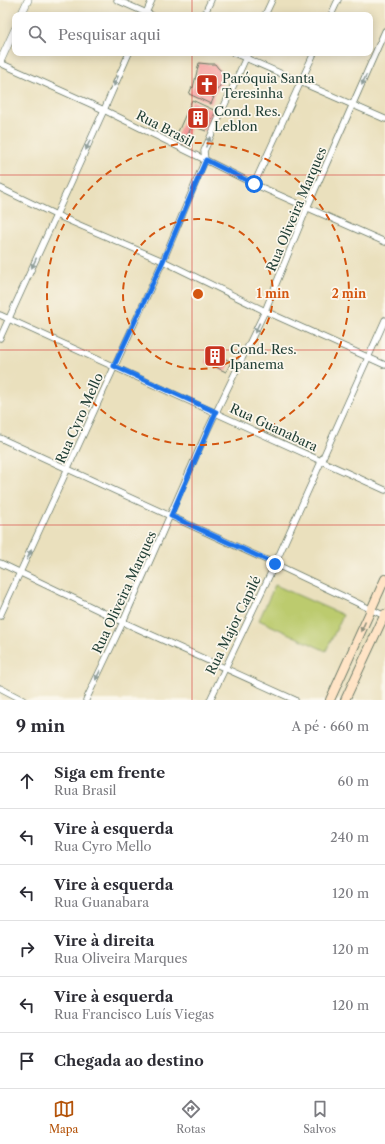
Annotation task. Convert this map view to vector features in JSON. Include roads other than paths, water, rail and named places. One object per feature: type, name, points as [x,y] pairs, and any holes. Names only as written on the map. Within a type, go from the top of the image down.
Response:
[{"type":"main road","points":[[330,700],[385,579]]},
{"type":"main road","points":[[345,700],[385,616]]},
{"type":"street","points":[[22,12],[28,0]]},
{"type":"street","points":[[117,0],[144,12]]},
{"type":"street","points":[[149,12],[152,0]]},
{"type":"street","points":[[205,12],[211,0]]},
{"type":"street","points":[[266,12],[272,0]]},
{"type":"street","points":[[332,12],[338,0]]},
{"type":"street","name":"Rua Oliveira Marques","points":[[86,700],[171,516],[216,412],[265,311],[307,208],[385,31]]},
{"type":"street","points":[[0,63],[12,36]]},
{"type":"street","points":[[0,338],[128,56]]},
{"type":"street","points":[[247,56],[300,82],[385,119]]},
{"type":"street","name":"Rua Cyro Mello","points":[[0,616],[163,261],[206,160],[204,152],[247,56]]},
{"type":"street","points":[[254,184],[313,56]]},
{"type":"street","name":"Rua Brasil","points":[[0,63],[104,110],[254,184],[385,242]]},
{"type":"street","points":[[0,188],[56,215],[163,261],[265,311],[385,365]]},
{"type":"street","name":"Rua Guanabara","points":[[0,315],[385,490]]},
{"type":"street","name":"Rua Major Capilé","points":[[210,700],[275,564],[385,320]]},
{"type":"street","points":[[0,438],[385,616]]},
{"type":"street","points":[[0,563],[123,622],[226,667],[295,700]]},
{"type":"street","points":[[0,688],[23,700]]},
{"type":"place","name":"Paróquia Santa Teresinha","points":[[207,85]]},
{"type":"place","name":"Cond. Res. Leblon","points":[[198,118]]},
{"type":"place","name":"Cond. Res. Ipanema","points":[[215,356]]}]
